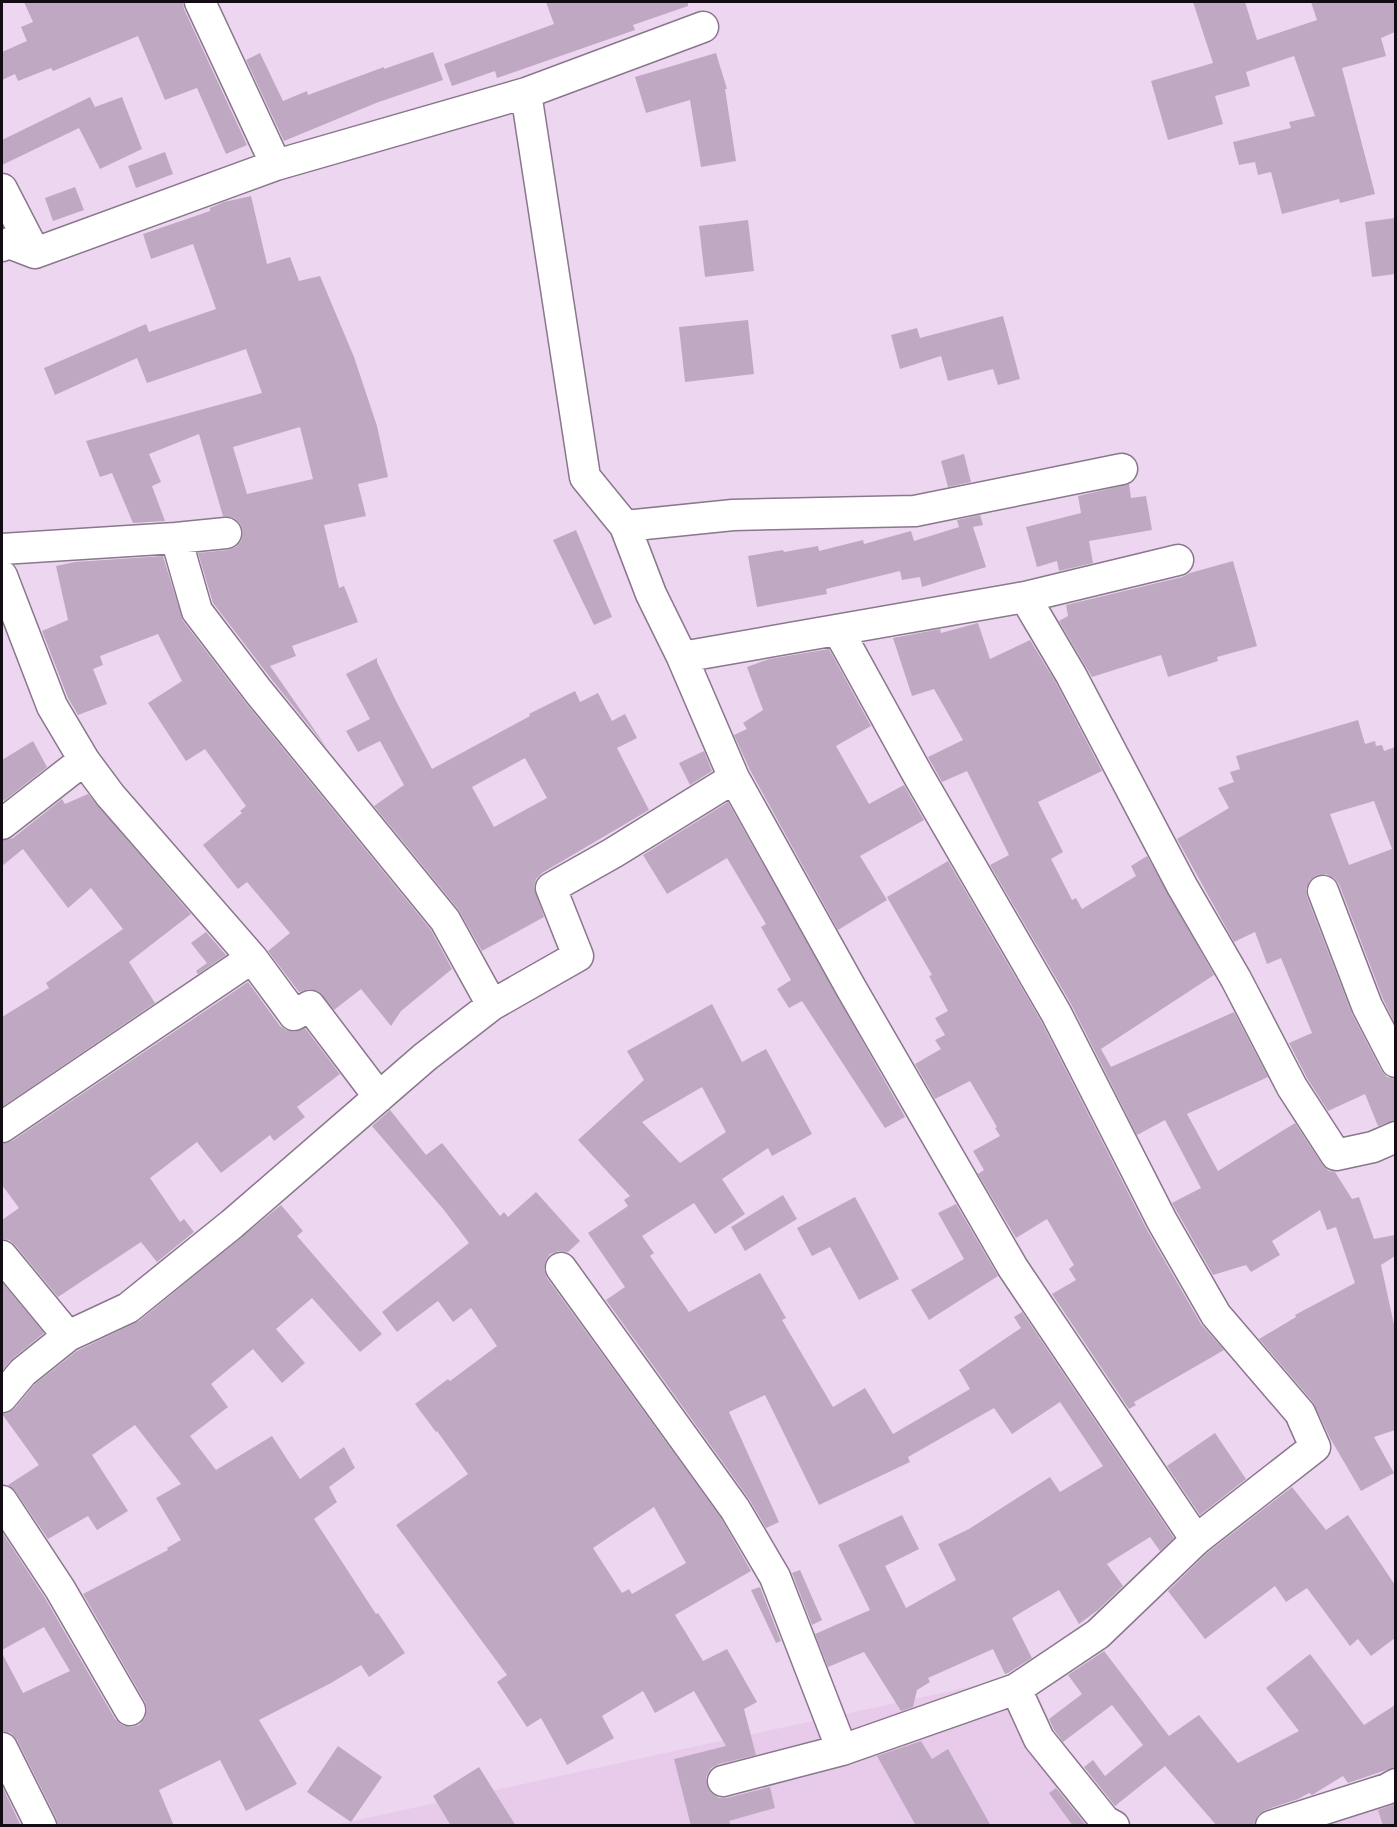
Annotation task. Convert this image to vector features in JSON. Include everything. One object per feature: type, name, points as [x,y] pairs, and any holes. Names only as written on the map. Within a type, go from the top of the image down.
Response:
[{"type":"street","points":[[200,2],[276,165]]},
{"type":"street","points":[[2,246],[9,243],[35,253],[276,165],[526,93],[703,27]]},
{"type":"street","points":[[526,93],[585,477],[625,525],[651,594],[682,657],[734,778],[851,988],[1013,1268],[1196,1540]]},
{"type":"street","points":[[2,189],[35,253]]},
{"type":"street","points":[[625,525],[733,515],[915,511],[1122,469]]},
{"type":"street","points":[[2,549],[176,538],[226,532]]},
{"type":"street","points":[[176,538],[197,611],[258,691],[445,920],[492,1005]]},
{"type":"street","points":[[682,657],[1024,597],[1178,560]]},
{"type":"street","points":[[2,576],[52,706],[84,760],[110,795],[252,958],[294,1015],[310,1006],[380,1097]]},
{"type":"street","points":[[1024,597],[1082,695],[1182,886],[1236,979],[1292,1087],[1336,1155],[1373,1147],[1395,1137]]},
{"type":"street","points":[[723,1780],[842,1750],[1016,1689],[1098,1634],[1196,1540],[1315,1447],[1300,1413],[1216,1315],[1162,1221],[1056,1013],[924,785],[838,630]]},
{"type":"street","points":[[2,824],[84,760]]},
{"type":"street","points":[[2,1397],[23,1372],[68,1336],[128,1308],[232,1224],[425,1057],[492,1005],[578,956],[551,888],[613,854],[734,778]]},
{"type":"street","points":[[1323,891],[1367,1006],[1395,1062]]},
{"type":"street","points":[[2,1127],[252,958]]},
{"type":"street","points":[[2,1256],[68,1336]]},
{"type":"street","points":[[561,1268],[741,1518],[775,1577],[842,1750]]},
{"type":"street","points":[[2,1502],[60,1588],[130,1710]]},
{"type":"street","points":[[1016,1689],[1039,1739],[1105,1821],[1114,1826]]},
{"type":"street","points":[[2,1748],[41,1826]]},
{"type":"street","points":[[1271,1826],[1387,1789],[1395,1784]]},
{"type":"shaded area","points":[[992,1682],[1097,1826],[330,1826]]},
{"type":"shaded area","points":[[1395,1780],[1395,1825],[1297,1826]]},
{"type":"building","points":[[24,2],[183,2],[184,9],[247,145],[226,154],[197,88],[165,100],[138,36],[53,71],[51,68],[18,81],[15,74],[2,80],[2,52],[27,41],[21,27],[33,22]]},
{"type":"building","points":[[546,2],[688,2],[688,6],[633,25],[635,30],[497,78],[495,71],[452,86],[444,64],[554,24]]},
{"type":"building","points":[[1193,2],[1245,2],[1257,40],[1317,20],[1311,2],[1395,2],[1395,32],[1381,38],[1386,56],[1342,68],[1375,194],[1340,203],[1339,199],[1282,214],[1271,172],[1258,175],[1255,162],[1239,165],[1233,142],[1291,128],[1289,122],[1315,116],[1294,56],[1246,72],[1250,86],[1215,96],[1223,124],[1168,140],[1151,81],[1213,63]]},
{"type":"building","points":[[433,52],[443,80],[376,103],[284,141],[246,60],[260,53],[283,101],[307,91],[308,95]]},
{"type":"building","points":[[716,53],[727,89],[725,89],[736,161],[701,167],[690,100],[646,113],[635,77]]},
{"type":"building","points":[[90,97],[95,107],[122,97],[142,149],[100,169],[79,128],[2,165],[2,140]]},
{"type":"building","points":[[165,152],[173,174],[136,188],[128,166]]},
{"type":"building","points":[[75,187],[84,210],[53,221],[45,198]]},
{"type":"building","points":[[251,196],[267,264],[290,257],[299,281],[320,276],[354,357],[377,426],[388,477],[358,484],[366,516],[324,525],[339,588],[344,586],[358,622],[292,646],[296,656],[270,666],[327,748],[213,603],[198,553],[236,547],[241,541],[243,532],[240,523],[234,518],[223,516],[199,434],[149,454],[161,482],[152,486],[165,521],[133,523],[112,473],[100,477],[86,441],[262,393],[246,349],[147,383],[137,358],[55,395],[44,368],[146,324],[149,332],[216,309],[193,244],[151,259],[143,234],[210,211],[210,208],[224,202]],"holes":[[[300,427],[313,479],[247,494],[233,447]]]},
{"type":"building","points":[[1395,218],[1395,274],[1372,277],[1365,222]]},
{"type":"building","points":[[748,220],[754,271],[705,277],[699,226]]},
{"type":"building","points":[[1003,316],[1020,379],[998,385],[993,369],[948,381],[941,356],[900,369],[891,335],[917,328],[920,338]]},
{"type":"building","points":[[748,320],[754,374],[685,382],[679,327]]},
{"type":"building","points":[[964,454],[971,482],[948,487],[941,461]]},
{"type":"building","points":[[1129,484],[1131,498],[1146,496],[1152,530],[1089,541],[1093,563],[1059,571],[1057,561],[1037,567],[1026,527],[1081,513],[1078,496]]},
{"type":"building","points":[[980,515],[983,525],[973,527],[986,567],[922,587],[920,577],[902,580],[900,571],[826,589],[827,594],[757,607],[748,556],[818,546],[819,551],[863,540],[864,544],[911,531],[914,541],[959,527],[957,520]]},
{"type":"building","points":[[576,530],[612,617],[594,625],[553,540]]},
{"type":"building","points":[[163,556],[183,621],[245,702],[431,930],[452,969],[401,1011],[391,1026],[361,989],[334,1010],[318,991],[309,989],[299,992],[268,951],[290,933],[247,882],[238,889],[203,845],[242,813],[240,811],[246,806],[205,749],[186,761],[148,703],[182,681],[158,634],[100,656],[103,665],[93,669],[107,704],[78,715],[68,698],[42,631],[68,620],[56,566],[75,562]]},
{"type":"building","points":[[1233,561],[1257,646],[1217,657],[1218,661],[1168,677],[1161,655],[1092,677],[1059,621],[1068,616],[1066,605],[1182,577]]},
{"type":"building","points":[[978,623],[990,659],[1030,640],[1056,683],[1102,771],[1038,802],[1063,852],[1051,859],[1072,900],[1076,898],[1082,909],[1136,876],[1131,866],[1147,856],[1214,975],[1101,1049],[1111,1067],[1234,1012],[1268,1077],[1187,1114],[1218,1171],[1295,1123],[1322,1164],[1329,1171],[1335,1172],[1352,1199],[1359,1197],[1374,1239],[1395,1235],[1395,1256],[1381,1265],[1395,1329],[1395,1430],[1374,1437],[1394,1473],[1361,1491],[1330,1438],[1313,1402],[1259,1339],[1296,1317],[1295,1315],[1355,1283],[1336,1227],[1327,1230],[1320,1210],[1272,1241],[1280,1255],[1251,1272],[1246,1265],[1213,1275],[1172,1203],[1201,1188],[1165,1120],[1137,1135],[1071,1004],[990,865],[1009,855],[967,771],[942,782],[928,757],[963,740],[934,689],[912,696],[893,638],[940,629],[941,633]]},
{"type":"building","points":[[829,649],[871,726],[836,746],[869,804],[904,785],[924,820],[860,856],[887,900],[838,930],[750,770],[734,735],[747,729],[743,723],[763,710],[747,667],[769,659]]},
{"type":"building","points":[[377,658],[397,703],[432,769],[530,716],[529,714],[575,691],[580,702],[598,693],[612,721],[625,714],[637,738],[617,748],[649,810],[542,873],[536,879],[534,887],[544,917],[482,951],[458,909],[374,806],[404,785],[380,741],[358,752],[346,731],[370,719],[346,674]],"holes":[[[525,758],[547,798],[494,827],[472,787]]]},
{"type":"building","points":[[1358,720],[1365,744],[1375,741],[1376,746],[1382,745],[1384,751],[1395,747],[1395,1024],[1383,999],[1339,884],[1326,874],[1317,875],[1310,880],[1306,889],[1307,897],[1352,1014],[1381,1070],[1387,1077],[1395,1079],[1395,1120],[1378,1126],[1365,1094],[1328,1111],[1289,1043],[1312,1033],[1281,958],[1267,964],[1255,932],[1234,942],[1177,839],[1229,808],[1218,788],[1234,782],[1230,772],[1240,769],[1236,756]],"holes":[[[1374,801],[1392,849],[1349,865],[1330,814]]]},
{"type":"building","points":[[33,741],[47,767],[4,801],[2,797],[2,760]]},
{"type":"building","points":[[704,751],[712,771],[690,785],[679,763]]},
{"type":"building","points":[[88,794],[191,914],[129,962],[155,1003],[2,1107],[2,1017],[49,988],[46,983],[123,929],[91,888],[68,908],[23,849],[2,866],[2,841],[13,838],[62,799],[65,804]]},
{"type":"building","points":[[728,802],[905,1117],[885,1128],[802,1001],[789,1008],[777,989],[791,980],[761,927],[766,924],[727,858],[667,894],[643,855]]},
{"type":"building","points":[[948,861],[1041,1021],[1147,1230],[1201,1324],[1224,1350],[1134,1402],[1136,1405],[1129,1409],[1052,1294],[1076,1280],[1069,1269],[1074,1265],[1047,1219],[1016,1238],[978,1174],[984,1170],[973,1151],[1000,1136],[970,1081],[935,1099],[915,1064],[941,1049],[935,1040],[945,1035],[935,1018],[948,1011],[929,976],[932,975],[887,897]]},
{"type":"building","points":[[206,932],[226,955],[198,974],[196,971],[207,963],[191,943]]},
{"type":"building","points":[[248,982],[280,1026],[294,1032],[305,1028],[340,1074],[297,1107],[305,1117],[274,1141],[270,1135],[221,1173],[197,1142],[150,1178],[180,1222],[184,1219],[194,1232],[157,1262],[141,1242],[58,1297],[15,1245],[9,1240],[2,1239],[2,1220],[19,1208],[2,1185],[2,1144],[12,1141]]},
{"type":"building","points":[[712,1004],[742,1062],[766,1049],[812,1134],[772,1156],[768,1148],[722,1179],[745,1214],[715,1234],[694,1203],[642,1236],[654,1253],[650,1256],[689,1312],[760,1273],[786,1318],[782,1320],[833,1407],[865,1388],[893,1434],[970,1389],[959,1370],[1021,1328],[1014,1317],[1022,1312],[1174,1538],[1160,1551],[1150,1537],[1107,1564],[1123,1586],[1098,1610],[1079,1624],[1059,1590],[1012,1618],[1032,1658],[1008,1673],[1005,1674],[993,1649],[928,1678],[930,1682],[917,1690],[913,1707],[901,1711],[864,1652],[828,1667],[815,1634],[870,1610],[838,1545],[902,1515],[919,1549],[885,1566],[906,1608],[956,1580],[938,1544],[969,1529],[1050,1477],[1060,1492],[1103,1466],[1060,1402],[1012,1434],[994,1408],[908,1457],[910,1462],[819,1505],[765,1395],[729,1412],[779,1522],[766,1528],[749,1499],[606,1300],[625,1287],[588,1233],[628,1206],[624,1200],[630,1196],[578,1140],[644,1080],[627,1051]],"holes":[[[702,1087],[726,1132],[680,1163],[642,1122]]]},
{"type":"building","points":[[390,1110],[426,1155],[442,1143],[500,1216],[504,1212],[508,1217],[536,1192],[580,1241],[568,1252],[559,1251],[550,1254],[544,1269],[547,1278],[721,1518],[751,1571],[675,1615],[703,1661],[727,1649],[757,1702],[744,1709],[756,1755],[711,1768],[706,1777],[707,1786],[711,1793],[719,1798],[770,1787],[775,1808],[729,1821],[731,1826],[691,1826],[674,1759],[726,1746],[694,1691],[655,1713],[643,1691],[602,1716],[614,1738],[567,1765],[541,1718],[527,1727],[497,1682],[507,1675],[396,1525],[468,1474],[415,1404],[497,1346],[471,1308],[453,1322],[438,1301],[397,1332],[382,1312],[469,1243],[444,1210],[372,1126]],"holes":[[[654,1507],[686,1563],[632,1594],[629,1589],[622,1593],[593,1548]]]},
{"type":"building","points":[[783,1195],[797,1219],[745,1251],[731,1227]]},
{"type":"building","points":[[855,1197],[899,1279],[859,1300],[830,1247],[812,1256],[797,1228]]},
{"type":"building","points":[[956,1204],[998,1276],[929,1320],[911,1290],[964,1259],[938,1213]]},
{"type":"building","points":[[281,1205],[303,1231],[297,1236],[382,1334],[360,1352],[312,1298],[276,1329],[305,1363],[282,1383],[253,1349],[211,1384],[228,1407],[190,1436],[216,1470],[272,1436],[300,1479],[344,1447],[355,1468],[329,1487],[337,1502],[314,1519],[376,1614],[378,1613],[405,1653],[369,1677],[361,1665],[259,1720],[297,1784],[246,1811],[220,1760],[159,1790],[174,1826],[58,1826],[17,1740],[11,1733],[2,1731],[2,1653],[23,1693],[70,1671],[44,1627],[2,1650],[2,1532],[45,1598],[115,1719],[122,1725],[131,1727],[139,1725],[145,1718],[147,1709],[145,1702],[83,1594],[168,1550],[167,1548],[181,1540],[156,1498],[181,1484],[135,1425],[92,1455],[128,1511],[97,1530],[88,1516],[48,1539],[16,1492],[8,1485],[39,1465],[2,1414],[15,1408],[35,1384],[77,1351],[139,1321]]},
{"type":"building","points":[[2,1282],[44,1333],[12,1359],[2,1371]]},
{"type":"building","points":[[1215,1433],[1246,1479],[1200,1515],[1167,1466]]},
{"type":"building","points":[[1292,1487],[1326,1530],[1348,1515],[1395,1585],[1395,1638],[1371,1656],[1358,1639],[1350,1646],[1307,1588],[1286,1602],[1275,1586],[1205,1639],[1168,1591],[1207,1553]]},
{"type":"building","points":[[800,1570],[822,1620],[812,1625],[792,1573]]},
{"type":"building","points":[[760,1587],[781,1641],[776,1643],[751,1590]]},
{"type":"building","points":[[1104,1651],[1169,1736],[1199,1715],[1238,1763],[1299,1731],[1266,1688],[1310,1654],[1364,1725],[1395,1705],[1395,1767],[1348,1783],[1343,1776],[1312,1795],[1309,1793],[1265,1810],[1258,1815],[1253,1826],[1217,1826],[1165,1766],[1115,1806],[1084,1767],[1093,1760],[1105,1776],[1143,1745],[1112,1705],[1063,1742],[1049,1719],[1082,1694],[1068,1675]]},
{"type":"building","points":[[921,1741],[932,1759],[948,1749],[991,1826],[916,1826],[877,1756]]},
{"type":"building","points":[[338,1746],[382,1777],[351,1822],[307,1792]]},
{"type":"building","points":[[479,1767],[516,1826],[451,1826],[433,1796]]},
{"type":"building","points":[[2,1786],[21,1826],[2,1826]]},
{"type":"building","points":[[1056,1788],[1085,1824],[1073,1826],[1049,1793]]},
{"type":"building","points":[[1395,1804],[1395,1826],[1383,1826],[1378,1810]]}]
